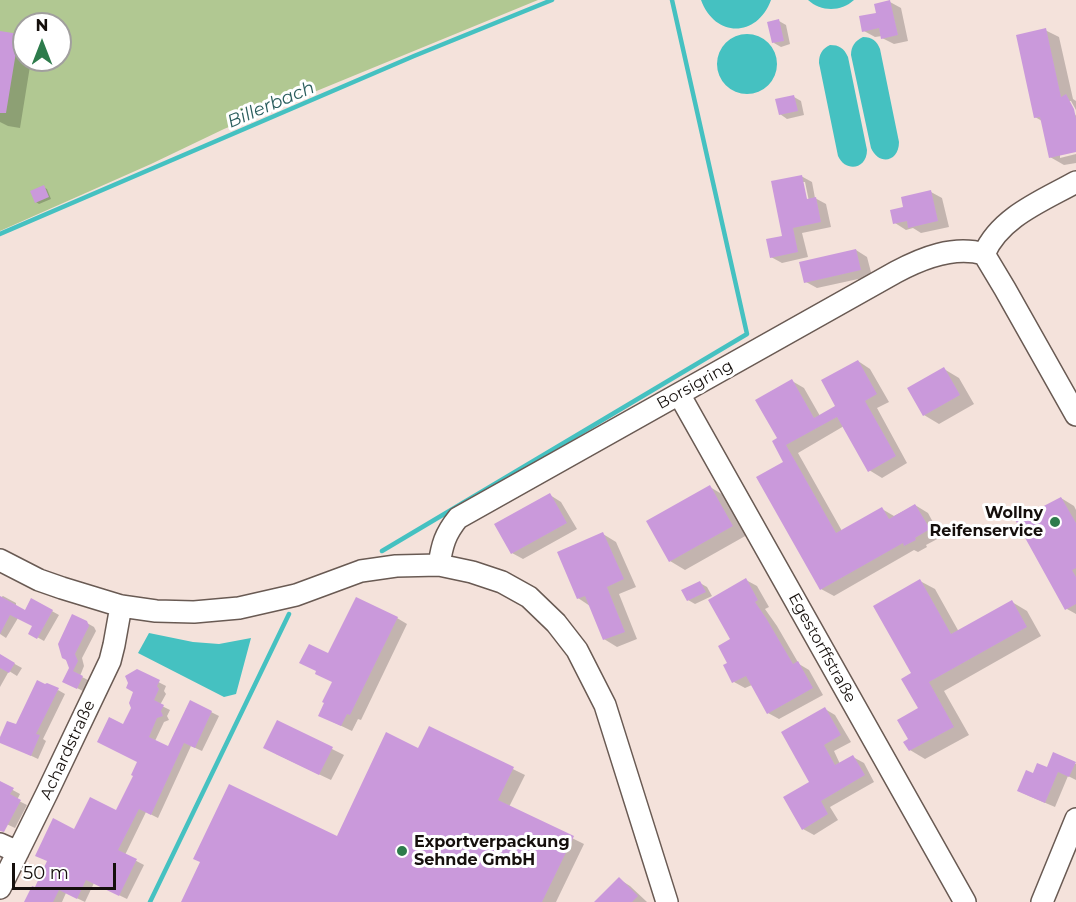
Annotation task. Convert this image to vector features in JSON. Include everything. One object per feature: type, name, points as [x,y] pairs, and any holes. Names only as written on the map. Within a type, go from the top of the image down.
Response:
[{"type":"street","points":[[1076,182],[1005,224],[990,242],[984,254],[1076,414]]},
{"type":"street","name":"Borsigring","points":[[440,564],[441,546],[458,518],[906,267],[948,252],[965,251],[984,254]]},
{"type":"street","name":"Egestorffstraße","points":[[679,394],[965,902]]},
{"type":"street","points":[[0,560],[39,580],[87,596],[121,606],[156,611],[194,612],[239,608],[296,595],[361,571],[396,566],[440,564],[502,582],[530,597],[556,623],[577,650],[605,705],[667,902]]},
{"type":"street","name":"Achardstraße","points":[[0,888],[9,848],[110,661],[121,606]]},
{"type":"street","points":[[1042,902],[1076,819]]},
{"type":"green space","points":[[0,0],[538,0],[224,129],[0,231]]},
{"type":"water","points":[[701,0],[771,0],[765,12],[756,21],[746,27],[736,28],[726,27],[716,21],[707,12]]},
{"type":"water","points":[[808,0],[854,0],[843,7],[831,9],[819,7]]},
{"type":"water","points":[[747,34],[764,39],[772,47],[777,64],[772,81],[764,89],[747,94],[730,89],[722,81],[717,64],[722,47],[730,39]]},
{"type":"water","points":[[863,37],[874,40],[880,49],[899,142],[896,154],[888,159],[874,154],[871,148],[851,55],[854,44]]},
{"type":"water","points":[[830,45],[841,48],[848,57],[867,150],[864,161],[860,165],[851,167],[838,156],[819,63],[822,52]]},
{"type":"water","points":[[149,633],[193,642],[219,644],[251,638],[236,694],[224,697],[138,653]]},
{"type":"building","points":[[890,0],[898,35],[881,39],[879,28],[862,32],[859,16],[876,13],[874,4]]},
{"type":"building","points":[[779,19],[784,41],[772,43],[767,22]]},
{"type":"building","points":[[1046,28],[1061,97],[1066,94],[1074,109],[1076,119],[1076,152],[1049,158],[1040,117],[1034,118],[1016,35]]},
{"type":"building","points":[[0,31],[12,33],[13,72],[6,113],[0,113]]},
{"type":"building","points":[[794,95],[798,111],[779,115],[775,99]]},
{"type":"building","points":[[802,175],[807,199],[816,197],[821,222],[793,228],[798,252],[770,258],[766,239],[782,236],[771,181]]},
{"type":"building","points":[[44,185],[49,197],[35,203],[30,191]]},
{"type":"building","points":[[931,190],[938,221],[908,228],[907,221],[893,224],[890,210],[903,207],[901,197]]},
{"type":"building","points":[[856,249],[861,270],[804,283],[799,262]]},
{"type":"building","points":[[858,360],[877,394],[865,401],[896,456],[868,472],[837,417],[786,445],[836,533],[882,507],[889,519],[915,504],[930,529],[915,538],[916,540],[904,546],[903,543],[820,590],[756,477],[783,462],[772,441],[777,438],[755,400],[792,379],[814,418],[835,406],[821,380]]},
{"type":"building","points":[[944,367],[960,395],[923,416],[907,388]]},
{"type":"building","points":[[710,485],[733,526],[669,562],[646,521]]},
{"type":"building","points":[[550,493],[567,523],[511,554],[494,524]]},
{"type":"building","points":[[1061,497],[1076,523],[1076,568],[1072,570],[1076,577],[1076,604],[1065,610],[1013,516],[1030,507],[1038,509]]},
{"type":"building","points":[[603,532],[624,579],[607,587],[625,632],[603,640],[585,596],[577,599],[557,552]]},
{"type":"building","points":[[746,578],[758,600],[755,602],[793,664],[798,661],[813,688],[767,714],[746,676],[732,683],[723,665],[727,663],[718,646],[730,639],[708,600]]},
{"type":"building","points":[[920,579],[951,634],[1012,600],[1027,627],[929,682],[954,727],[909,751],[903,742],[908,739],[897,720],[918,708],[901,679],[911,673],[873,606]]},
{"type":"building","points":[[700,581],[706,592],[687,601],[681,590]]},
{"type":"building","points":[[0,596],[25,610],[31,598],[53,610],[37,639],[28,634],[32,626],[10,615],[0,634]]},
{"type":"building","points":[[356,597],[398,617],[350,715],[347,714],[341,726],[318,716],[332,682],[299,663],[309,644],[328,653]]},
{"type":"building","points":[[72,614],[87,621],[89,626],[75,654],[78,661],[73,671],[83,676],[77,689],[62,682],[69,668],[66,660],[62,658],[58,644]]},
{"type":"building","points":[[0,654],[15,663],[9,673],[0,668]]},
{"type":"building","points":[[137,669],[160,680],[154,700],[164,705],[161,711],[163,716],[157,718],[149,737],[168,746],[190,700],[212,711],[195,748],[184,743],[151,815],[139,809],[118,850],[137,859],[119,896],[86,880],[77,899],[59,890],[53,902],[24,902],[32,886],[35,887],[47,861],[35,856],[53,818],[74,829],[90,797],[116,810],[133,776],[131,775],[137,762],[97,742],[109,717],[123,724],[131,708],[129,703],[133,692],[126,688],[128,683],[125,676]]},
{"type":"building","points":[[37,680],[59,688],[36,734],[40,735],[31,756],[0,743],[0,737],[7,721],[16,724]]},
{"type":"building","points":[[825,707],[841,735],[824,745],[835,765],[853,755],[865,775],[821,801],[828,814],[802,830],[783,797],[809,782],[781,732]]},
{"type":"building","points":[[277,720],[333,747],[319,775],[263,748]]},
{"type":"building","points":[[429,726],[514,767],[498,800],[574,836],[542,902],[181,902],[200,862],[193,859],[229,784],[337,836],[386,732],[418,748]]},
{"type":"building","points":[[1053,752],[1076,762],[1069,777],[1058,772],[1045,803],[1017,791],[1026,770],[1033,773],[1037,763],[1047,767]]},
{"type":"building","points":[[0,781],[14,788],[10,794],[21,800],[4,832],[0,831]]},
{"type":"building","points":[[619,877],[638,896],[632,902],[594,902]]},
{"type":"waterway","name":"Billerbach","points":[[0,234],[414,56],[552,0]]},
{"type":"waterway","points":[[382,551],[747,334],[672,0]]},
{"type":"waterway","points":[[150,902],[289,614]]},
{"type":"place","name":"Wollny Reifenservice","points":[[1055,522]]},
{"type":"place","name":"Exportverpackung Sehnde GmbH","points":[[402,851]]}]
